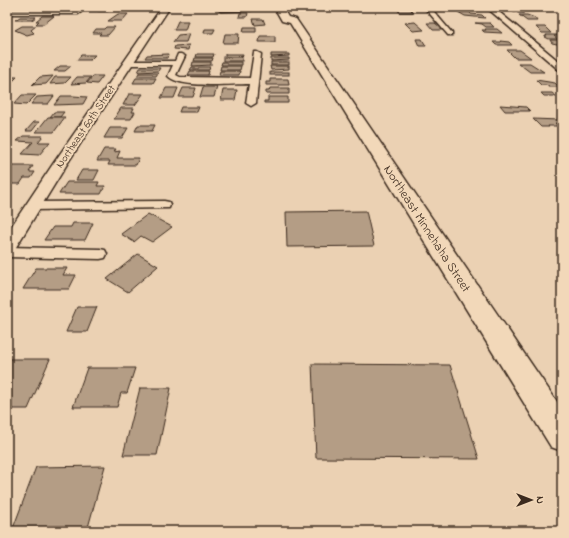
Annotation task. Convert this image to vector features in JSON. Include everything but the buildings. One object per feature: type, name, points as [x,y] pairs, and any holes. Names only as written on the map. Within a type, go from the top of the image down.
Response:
[{"type":"main road","name":"Northeast Minnehaha Street","points":[[278,7],[285,19],[293,21]]},
{"type":"main road","name":"Northeast Minnehaha Street","points":[[288,7],[295,18],[293,21],[562,436]]},
{"type":"street","points":[[68,20],[84,7]]},
{"type":"street","name":"Northeast 60th Street","points":[[7,247],[166,7]]},
{"type":"street","points":[[427,7],[450,34]]},
{"type":"street","points":[[489,7],[562,68]]},
{"type":"street","points":[[222,10],[237,8],[249,9]]},
{"type":"street","points":[[7,12],[78,12]]},
{"type":"street","points":[[251,103],[257,54]]},
{"type":"street","points":[[128,63],[180,59],[172,76],[184,81],[254,80]]},
{"type":"street","points":[[33,206],[164,206]]},
{"type":"street","points":[[7,252],[100,254]]}]
